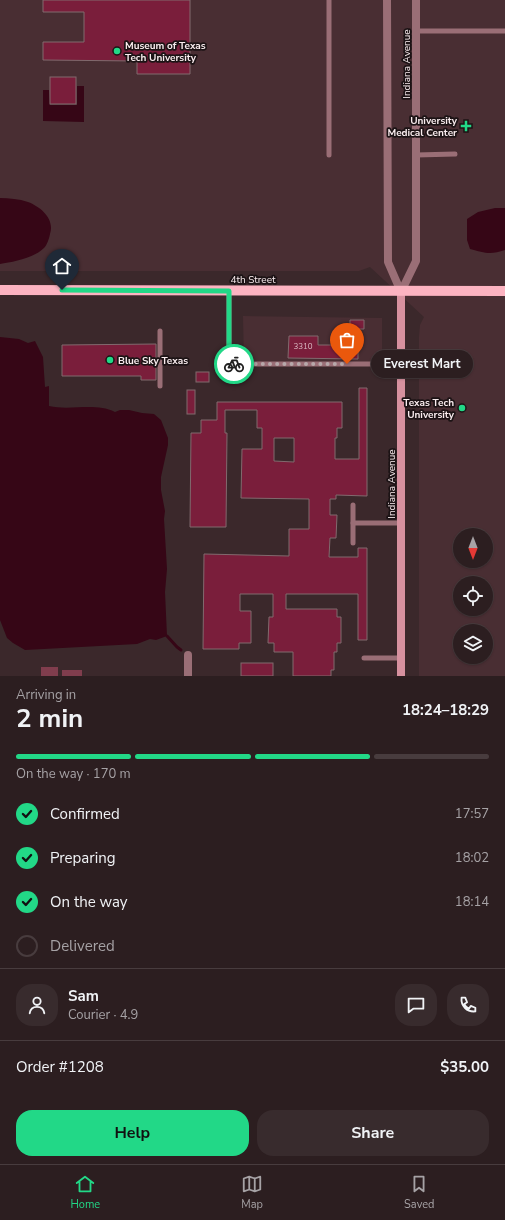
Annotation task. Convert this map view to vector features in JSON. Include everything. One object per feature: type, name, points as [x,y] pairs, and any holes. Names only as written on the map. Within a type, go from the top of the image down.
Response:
[{"type":"main road","name":"4th Street","points":[[0,290],[401,292],[505,291]]},
{"type":"main road","name":"Indiana Avenue","points":[[401,292],[401,676]]},
{"type":"street","name":"Indiana Avenue","points":[[387,0],[388,262],[401,292]]},
{"type":"street","name":"Indiana Avenue","points":[[401,292],[416,261],[416,0]]},
{"type":"street","points":[[188,656],[188,676]]},
{"type":"lane","points":[[329,0],[329,155]]},
{"type":"lane","points":[[416,31],[505,31]]},
{"type":"lane","points":[[416,155],[455,154]]},
{"type":"lane","points":[[229,291],[229,364],[401,364]]},
{"type":"lane","points":[[160,331],[160,386]]},
{"type":"lane","points":[[353,505],[353,543]]},
{"type":"lane","points":[[353,523],[401,523]]},
{"type":"lane","points":[[364,658],[401,658]]},
{"type":"shaded area","name":"Texas Tech University","points":[[0,0],[505,0],[505,676],[419,676],[419,337],[420,325],[424,317],[370,267],[359,271],[0,271]]},
{"type":"shaded area","points":[[77,86],[84,86],[84,122],[43,121],[43,90],[49,90],[50,105],[77,105]]},
{"type":"shaded area","points":[[0,198],[28,202],[38,207],[46,214],[49,219],[51,229],[47,244],[44,248],[23,259],[0,264]]},
{"type":"shaded area","points":[[495,208],[505,208],[505,250],[496,253],[488,253],[470,249],[467,240],[467,219],[478,212]]},
{"type":"shaded area","points":[[243,316],[382,318],[382,362],[244,362]]},
{"type":"shaded area","points":[[0,337],[19,339],[28,343],[35,341],[43,357],[45,387],[49,386],[49,406],[66,408],[91,407],[107,409],[115,412],[120,410],[129,410],[154,414],[161,420],[168,438],[168,445],[161,477],[161,490],[165,511],[164,519],[167,569],[165,592],[167,636],[156,640],[150,639],[137,644],[25,650],[7,638],[0,620]]},
{"type":"shaded area","points":[[41,667],[58,667],[58,676],[41,676]]},
{"type":"shaded area","points":[[62,670],[82,670],[82,676],[62,676]]},
{"type":"building","name":"Museum of Texas Tech University","points":[[43,0],[190,0],[190,74],[137,74],[137,61],[43,60],[43,42],[84,42],[84,12],[43,12]]},
{"type":"building","points":[[50,77],[76,77],[76,104],[50,104]]},
{"type":"building","points":[[350,320],[364,320],[364,329],[358,329],[358,359],[288,358],[289,336],[318,336],[318,345],[350,343]]},
{"type":"building","name":"Blue Sky Texas","points":[[156,344],[156,380],[141,380],[141,376],[62,376],[62,345]]},
{"type":"building","points":[[196,372],[209,372],[209,382],[196,382]]},
{"type":"building","points":[[359,388],[367,388],[367,496],[336,495],[336,499],[330,499],[330,515],[337,515],[336,538],[330,538],[329,557],[358,557],[358,548],[367,548],[367,640],[358,640],[358,594],[286,594],[286,609],[337,609],[337,617],[341,617],[341,643],[337,643],[337,652],[334,652],[334,670],[331,670],[331,676],[293,676],[293,652],[274,652],[274,643],[268,643],[269,617],[273,617],[273,594],[240,594],[240,611],[251,611],[251,643],[239,643],[239,649],[203,649],[204,554],[289,556],[289,529],[309,529],[309,499],[241,498],[242,449],[262,449],[262,428],[257,428],[257,410],[225,410],[225,433],[227,433],[226,527],[190,527],[191,433],[201,433],[201,420],[217,420],[217,402],[342,402],[342,428],[337,428],[337,438],[335,438],[335,459],[359,459]],"holes":[[[274,438],[294,438],[294,462],[274,461]]]},
{"type":"building","points":[[187,390],[195,390],[195,414],[187,414]]},
{"type":"building","points":[[241,663],[273,663],[273,676],[241,676]]},
{"type":"waterway","points":[[167,636],[181,650]]},
{"type":"way so far","points":[[234,364],[347,364]]},
{"type":"place","name":"Museum of Texas Tech University","points":[[117,51]]},
{"type":"place","name":"University Medical Center","points":[[466,126]]},
{"type":"place","name":"Blue Sky Texas","points":[[110,360]]},
{"type":"place","name":"Everest Mart","points":[[347,364]]},
{"type":"place","name":"Texas Tech University","points":[[462,408]]},
{"type":"route","points":[[62,290],[229,291],[229,364],[234,364]]}]
